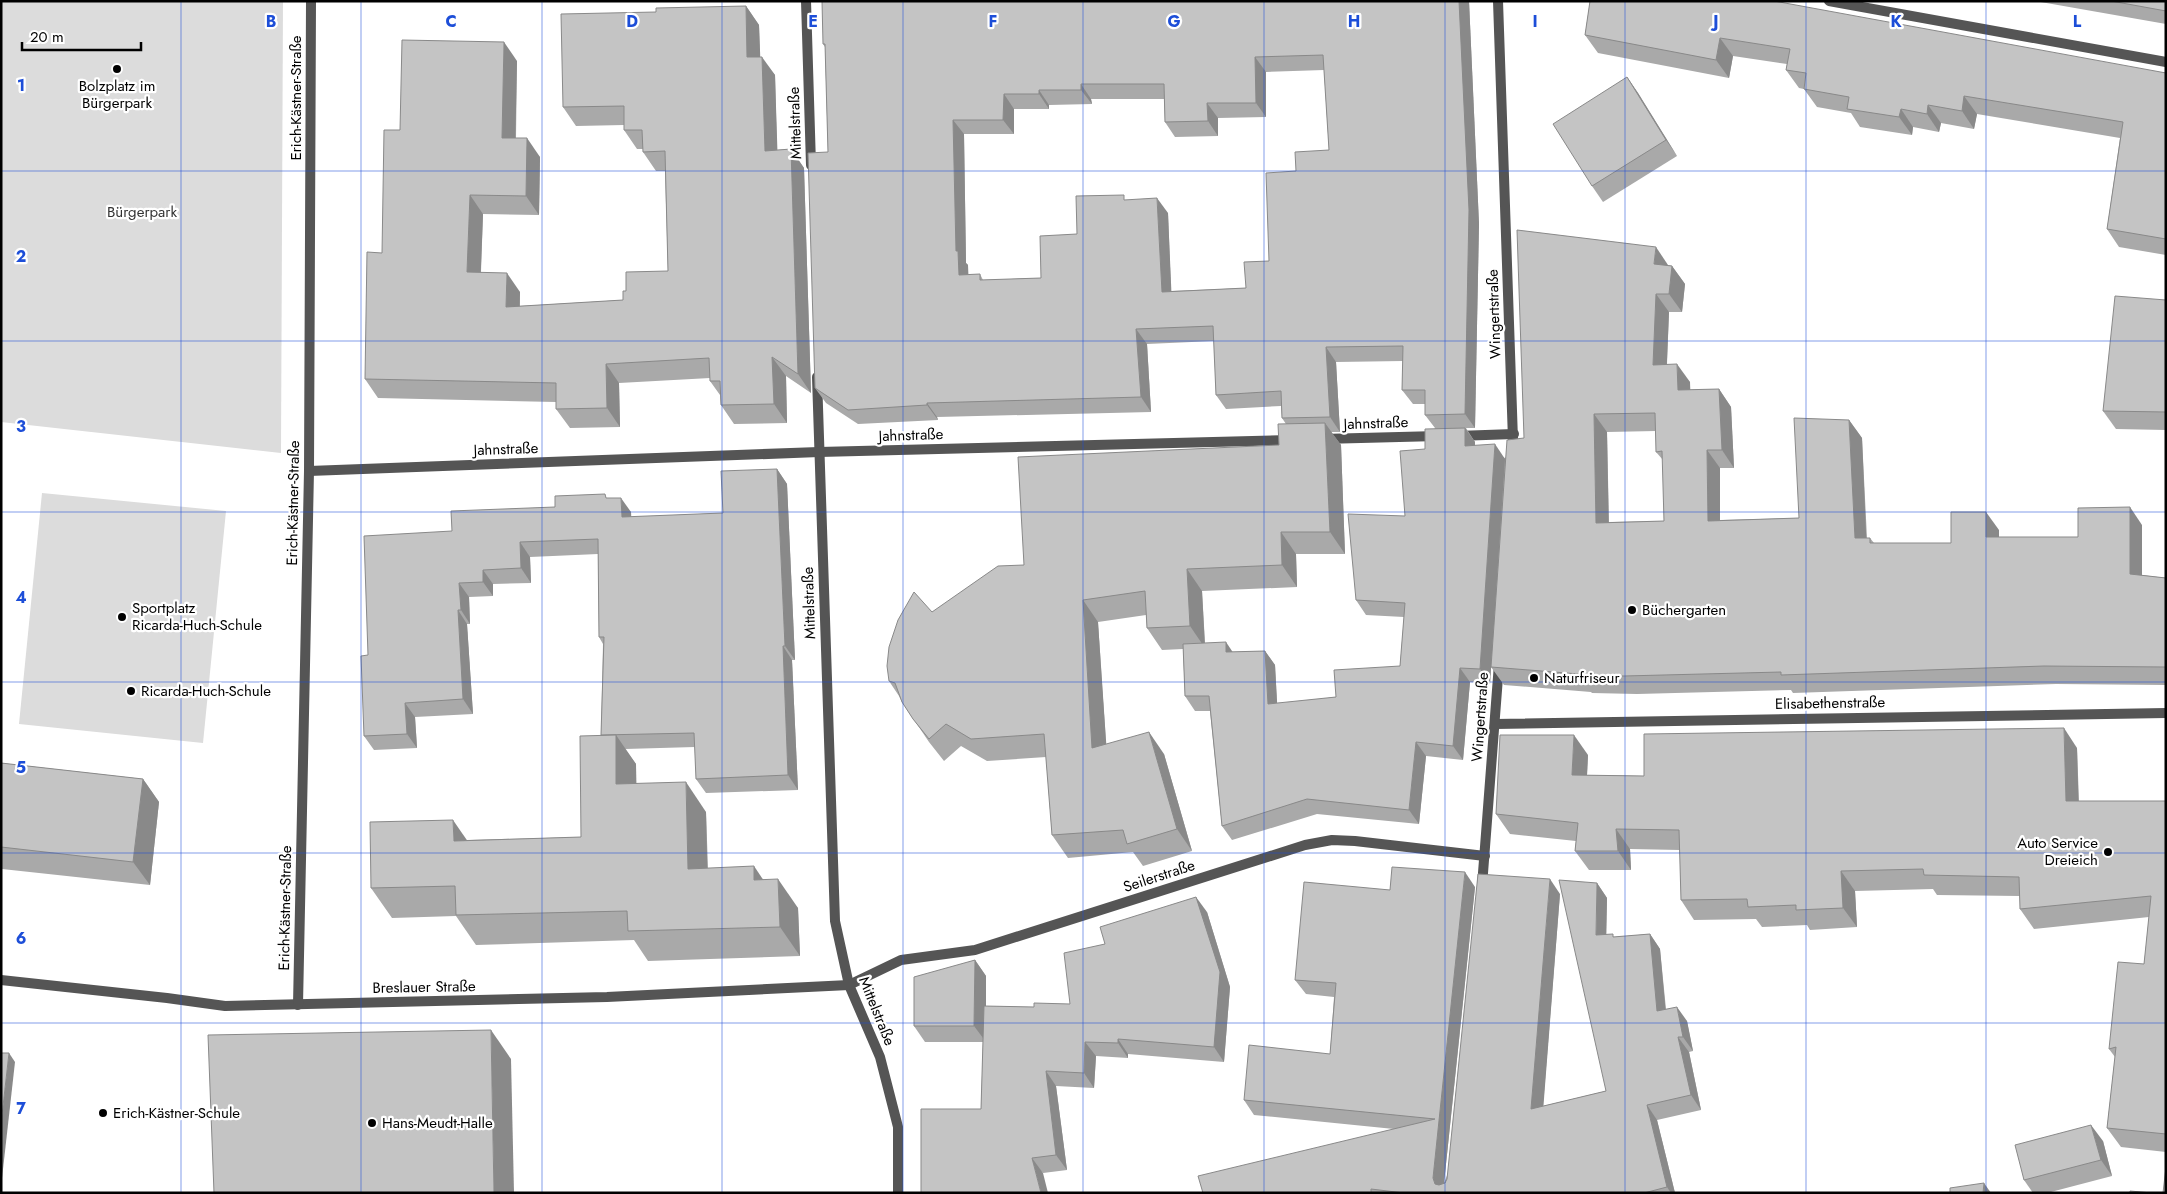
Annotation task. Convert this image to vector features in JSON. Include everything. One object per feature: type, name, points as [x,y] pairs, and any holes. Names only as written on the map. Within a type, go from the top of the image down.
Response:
[{"type":"street","name":"Erich-Kästner-Straße","points":[[298,1005],[309,471],[311,1]]},
{"type":"street","name":"Mittelstraße","points":[[806,1],[811,178]]},
{"type":"street","name":"Wingertstraße","points":[[1498,1],[1514,434],[1512,453]]},
{"type":"street","points":[[1829,1],[2166,62]]},
{"type":"street","name":"Mittelstraße","points":[[816,364],[834,913],[849,985],[880,1056],[898,1127],[898,1193]]},
{"type":"street","name":"Jahnstraße","points":[[309,471],[819,452],[1514,434]]},
{"type":"street","name":"Wingertstraße","points":[[1481,896],[1486,856],[1499,656]]},
{"type":"street","name":"Elisabethenstraße","points":[[1495,724],[2166,713]]},
{"type":"street","name":"Seilerstraße","points":[[849,985],[901,960],[975,950],[1305,845],[1332,840],[1486,856]]},
{"type":"street","name":"Breslauer Straße","points":[[1,980],[225,1006],[607,997],[849,985]]},
{"type":"green space","name":"Bürgerpark","points":[[1,1],[283,1],[281,453],[1,422]]},
{"type":"green space","name":"Sportplatz Ricarda-Huch-Schule","points":[[42,493],[226,511],[203,743],[19,724]]},
{"type":"building","points":[[822,1],[1459,1],[1469,210],[1465,414],[1425,415],[1425,390],[1402,390],[1403,346],[1326,347],[1330,417],[1282,418],[1281,391],[1216,395],[1213,326],[1136,329],[1141,397],[927,403],[927,405],[848,410],[815,388],[808,153],[828,152],[825,44],[823,44]],"holes":[[[1323,55],[1329,150],[1295,152],[1296,171],[1266,173],[1269,261],[1244,262],[1246,288],[1162,292],[1157,198],[1124,200],[1124,195],[1076,196],[1077,234],[1040,236],[1041,278],[980,280],[980,274],[959,275],[958,251],[956,251],[953,120],[1003,120],[1004,94],[1039,94],[1039,90],[1081,90],[1081,84],[1164,84],[1165,122],[1208,121],[1207,103],[1256,103],[1255,57]]]},
{"type":"building","points":[[1590,1],[1774,1],[2166,73],[2166,239],[2107,229],[2123,122],[1964,96],[1962,111],[1928,105],[1927,114],[1901,109],[1899,117],[1847,109],[1849,97],[1804,89],[1806,73],[1786,70],[1790,49],[1720,38],[1716,60],[1585,35]]},
{"type":"building","points":[[2111,1],[2166,1],[2166,11]]},
{"type":"building","points":[[746,6],[747,57],[762,57],[765,151],[791,149],[798,374],[772,357],[774,404],[721,405],[720,381],[710,381],[709,358],[606,364],[607,408],[556,409],[556,383],[365,379],[367,252],[382,253],[384,130],[400,130],[402,40],[504,42],[502,138],[527,138],[526,196],[470,195],[467,272],[507,273],[506,307],[623,300],[623,291],[626,291],[626,272],[668,271],[665,151],[643,152],[642,130],[624,130],[624,106],[563,107],[561,14],[656,12],[656,8]]},
{"type":"building","points":[[1627,77],[1666,140],[1592,186],[1553,124]]},
{"type":"building","points":[[1517,230],[1656,247],[1654,264],[1672,266],[1669,294],[1656,294],[1653,365],[1677,364],[1678,390],[1719,389],[1722,450],[1707,450],[1708,521],[1799,518],[1794,418],[1849,420],[1855,538],[1870,538],[1870,543],[1951,543],[1951,512],[1986,512],[1986,537],[2078,537],[2078,508],[2130,507],[2130,574],[2166,578],[2166,667],[2044,666],[1781,675],[1781,672],[1624,676],[1579,675],[1491,667],[1507,440],[1524,438]],"holes":[[[1655,413],[1656,452],[1662,451],[1664,521],[1596,523],[1594,414]]]},
{"type":"building","points":[[2115,296],[2166,300],[2166,412],[2103,411]]},
{"type":"building","points":[[1325,423],[1330,532],[1281,532],[1282,565],[1187,569],[1190,626],[1147,628],[1145,591],[1083,600],[1092,748],[1149,732],[1177,829],[1127,844],[1123,830],[1052,835],[1044,734],[971,739],[946,724],[929,739],[913,719],[902,702],[895,683],[889,681],[887,666],[889,647],[898,620],[914,592],[932,612],[998,566],[1024,565],[1018,457],[1279,445],[1278,424]]},
{"type":"building","points":[[1465,428],[1465,446],[1495,444],[1480,669],[1460,668],[1453,746],[1416,742],[1409,810],[1307,799],[1222,826],[1209,696],[1185,696],[1183,644],[1226,642],[1226,652],[1265,651],[1268,704],[1336,697],[1334,670],[1400,666],[1405,603],[1356,600],[1348,514],[1405,516],[1400,451],[1425,449],[1425,429]]},
{"type":"building","points":[[777,469],[785,646],[783,646],[788,775],[696,779],[694,733],[601,735],[604,637],[599,637],[598,539],[520,542],[521,568],[483,570],[483,582],[459,583],[461,610],[458,610],[463,699],[405,703],[407,734],[364,736],[361,656],[368,655],[364,536],[452,531],[451,511],[555,507],[555,496],[605,494],[606,498],[621,498],[622,517],[723,513],[721,471]]},
{"type":"building","points":[[2064,728],[2066,801],[2166,801],[2166,1134],[2107,1128],[2116,1047],[2109,1049],[2118,962],[2144,964],[2151,896],[2020,909],[2019,877],[1924,875],[1923,869],[1841,871],[1843,908],[1796,910],[1796,905],[1748,907],[1747,899],[1681,900],[1679,830],[1616,829],[1618,851],[1575,851],[1578,823],[1496,814],[1500,735],[1574,735],[1572,775],[1644,776],[1644,734]]},
{"type":"building","points":[[616,735],[616,784],[686,782],[688,869],[754,866],[754,880],[778,879],[780,927],[628,931],[627,911],[456,915],[455,886],[371,888],[370,822],[453,820],[454,841],[581,837],[580,736]]},
{"type":"building","points":[[1,763],[143,779],[133,862],[1,847]]},
{"type":"building","points":[[1392,867],[1465,872],[1433,1178],[1435,1184],[1445,1183],[1447,1179],[1478,874],[1550,879],[1531,1109],[1606,1091],[1559,880],[1597,883],[1596,935],[1613,934],[1613,937],[1650,934],[1657,1011],[1677,1007],[1683,1037],[1678,1037],[1691,1095],[1647,1105],[1667,1187],[1644,1193],[1404,1193],[1371,1189],[1371,1193],[1203,1193],[1198,1176],[1435,1119],[1244,1100],[1249,1045],[1330,1054],[1336,983],[1295,980],[1304,882],[1390,890]]},
{"type":"building","points":[[1196,897],[1220,972],[1214,1047],[1118,1039],[1118,1043],[1085,1042],[1084,1073],[1046,1071],[1056,1155],[1032,1158],[1041,1193],[921,1193],[921,1109],[981,1109],[984,1006],[1034,1007],[1034,1003],[1070,1004],[1064,953],[1105,944],[1100,927]]},
{"type":"building","points":[[975,960],[974,1026],[914,1026],[914,977]]},
{"type":"building","name":"Hans-Meudt-Halle","points":[[491,1030],[494,1193],[214,1193],[208,1035]]},
{"type":"building","points":[[1,1053],[9,1053],[1,1124]]},
{"type":"building","points":[[2091,1125],[2101,1160],[2024,1180],[2015,1145]]},
{"type":"building","points":[[2166,1167],[2166,1193],[2163,1193]]},
{"type":"building","points":[[1984,1183],[1983,1193],[1950,1193],[1950,1188]]},
{"type":"building","points":[[2130,1191],[2152,1193],[2130,1193]]},
{"type":"place","name":"Bolzplatz im Bürgerpark","points":[[117,69]]},
{"type":"place","name":"Büchergarten","points":[[1632,610]]},
{"type":"place","name":"Sportplatz Ricarda-Huch-Schule","points":[[122,617]]},
{"type":"place","name":"Naturfriseur","points":[[1534,678]]},
{"type":"place","name":"Ricarda-Huch-Schule","points":[[131,691]]},
{"type":"place","name":"Auto Service Dreieich","points":[[2108,852]]},
{"type":"place","name":"Erich-Kästner-Schule","points":[[103,1113]]},
{"type":"place","name":"Hans-Meudt-Halle","points":[[372,1123]]}]
